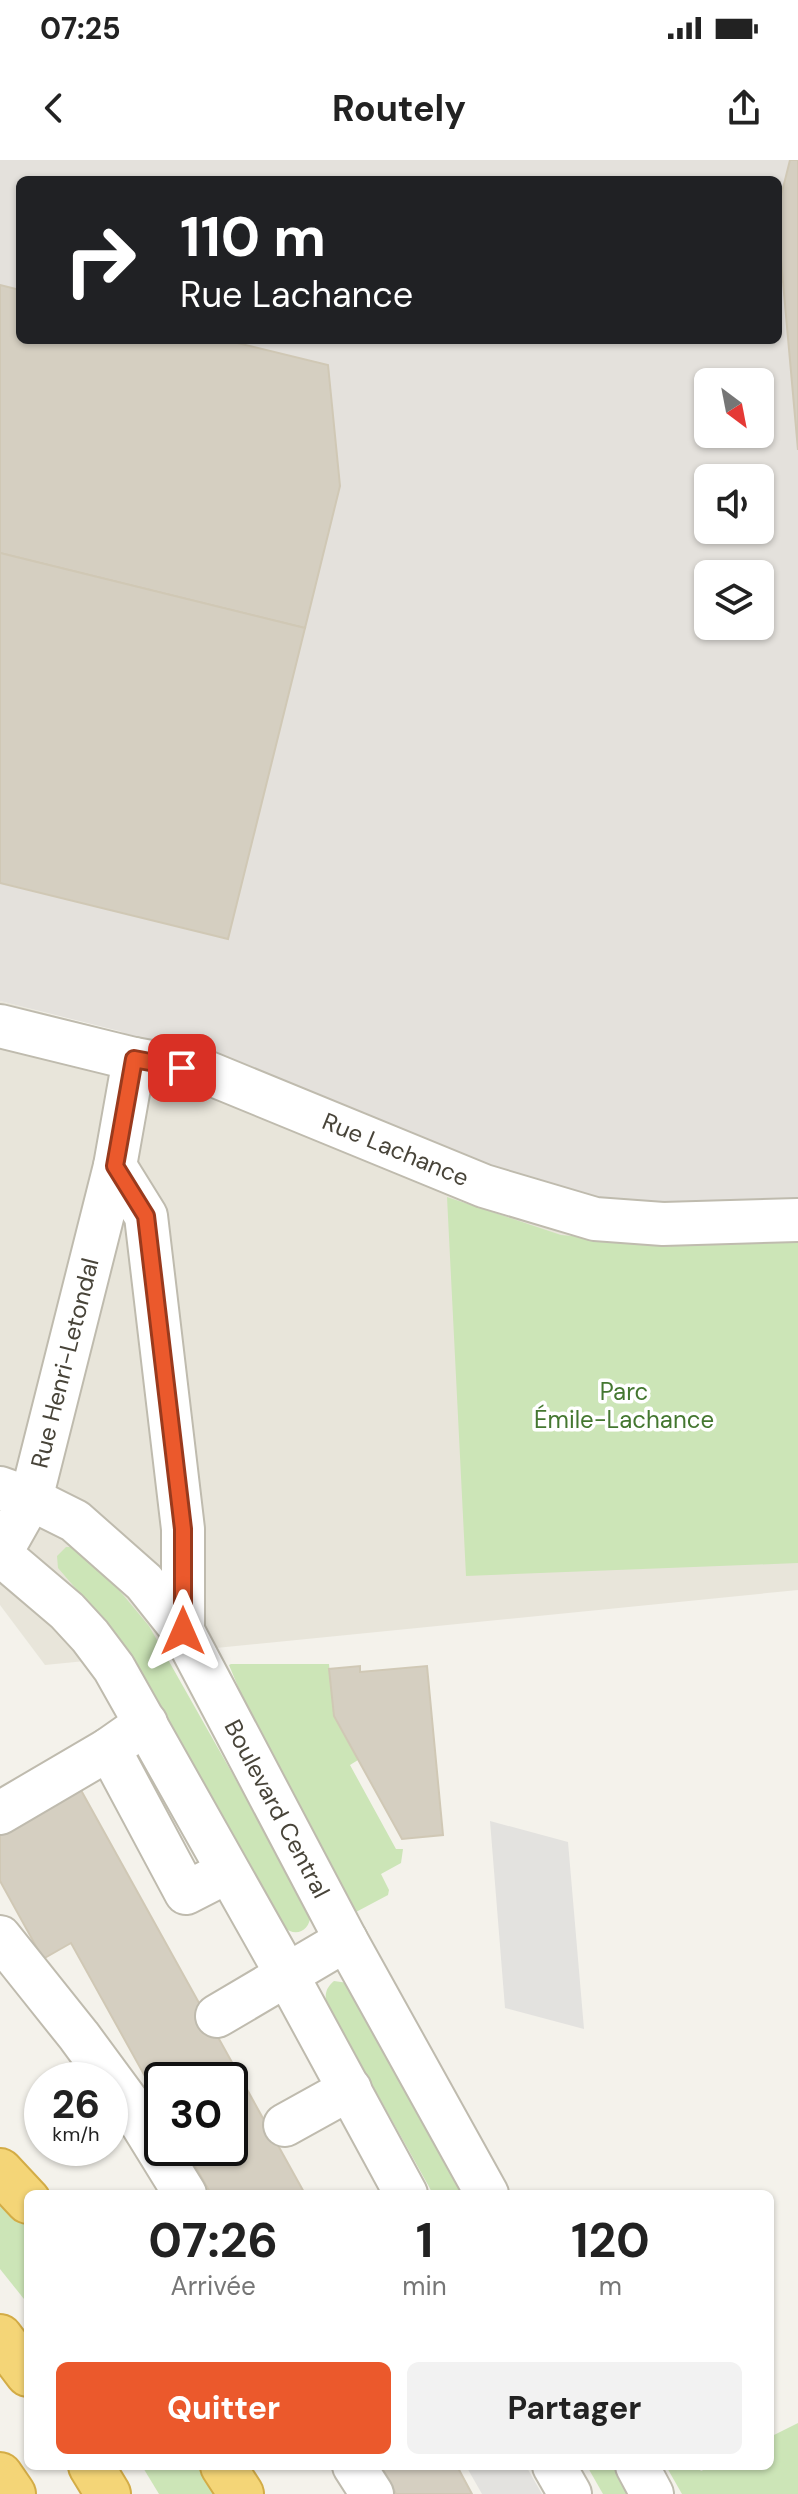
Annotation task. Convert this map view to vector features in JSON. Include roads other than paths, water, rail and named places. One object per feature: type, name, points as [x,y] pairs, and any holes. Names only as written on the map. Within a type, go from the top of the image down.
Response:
[{"type":"highway","points":[[0,2171],[24,2197]]},
{"type":"highway","points":[[0,2337],[24,2369]]},
{"type":"highway","points":[[93,2470],[108,2494]]},
{"type":"highway","points":[[226,2470],[241,2494]]},
{"type":"highway","points":[[0,2475],[13,2494]]},
{"type":"street","name":"Rue Lachance","points":[[0,1026],[134,1059],[206,1072],[484,1186],[595,1219],[663,1224],[798,1220]]},
{"type":"street","name":"Rue Henri-Letondal","points":[[0,1554],[15,1493],[115,1166],[134,1059]]},
{"type":"street","points":[[115,1166],[146,1216],[183,1529],[183,1631]]},
{"type":"street","name":"Boulevard Central","points":[[15,1493],[75,1521],[144,1582],[183,1631],[346,1940],[485,2190]]},
{"type":"street","points":[[0,1554],[67,1611],[114,1668],[404,2190]]},
{"type":"street","points":[[0,1813],[109,1749],[146,1723]]},
{"type":"street","points":[[109,1749],[186,1893],[227,1872]]},
{"type":"street","points":[[0,1937],[132,2108],[183,2190]]},
{"type":"street","points":[[217,2016],[346,1940]]},
{"type":"street","points":[[285,2125],[350,2089]]},
{"type":"street","points":[[357,2470],[372,2494]]},
{"type":"street","points":[[556,2470],[570,2494]]},
{"type":"street","points":[[639,2470],[652,2494]]},
{"type":"park label","name":"Parc Émile-Lachance","points":[[624,1406]]}]
